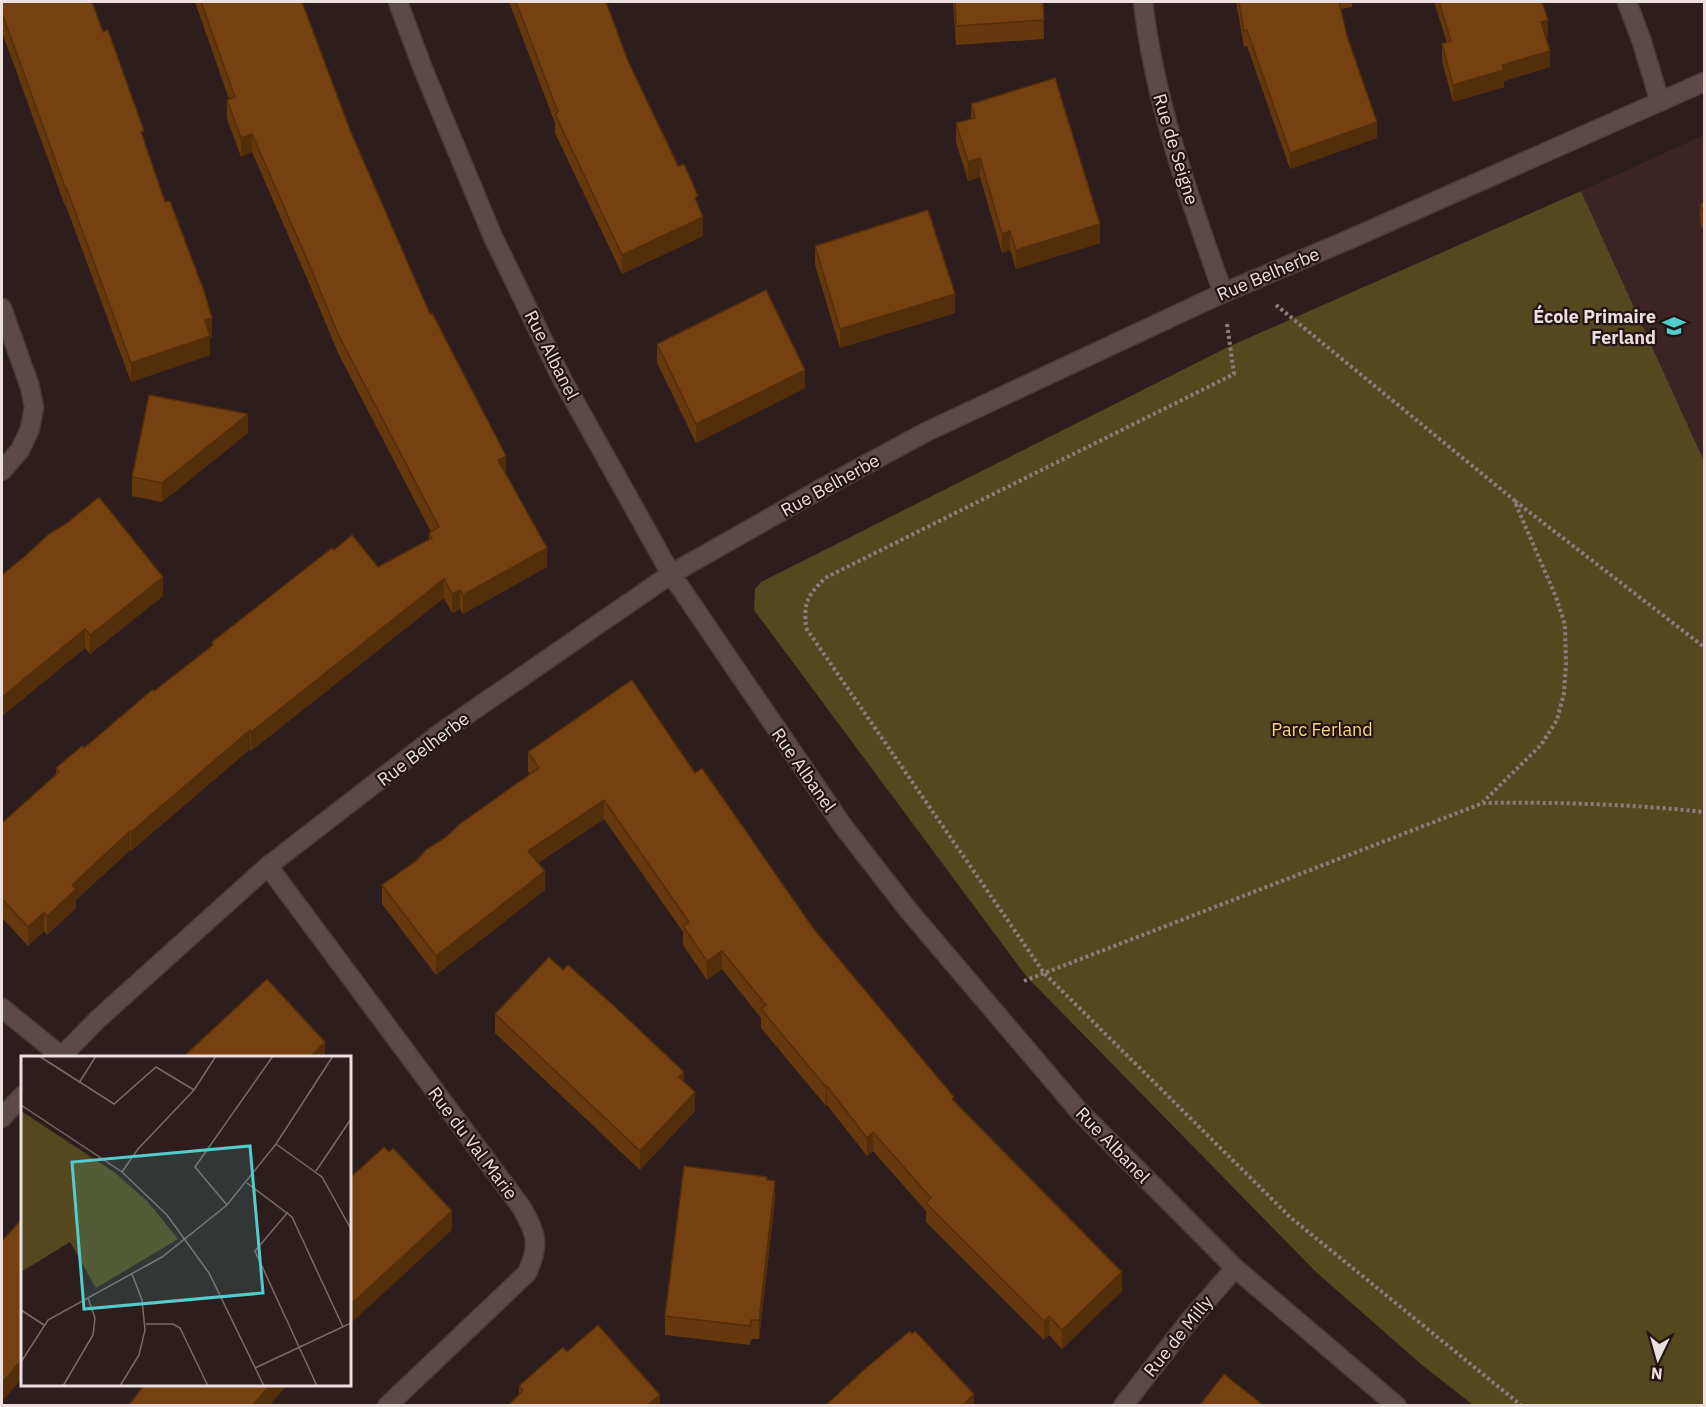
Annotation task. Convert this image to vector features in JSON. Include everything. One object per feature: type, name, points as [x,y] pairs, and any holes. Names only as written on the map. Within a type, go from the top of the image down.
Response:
[{"type":"street","name":"Rue Albanel","points":[[398,2],[440,111],[493,237],[562,379],[671,574],[843,826],[909,911],[1079,1111],[1235,1268],[1397,1406]]},
{"type":"street","name":"Rue de Seigne","points":[[1143,2],[1156,86],[1168,131],[1223,293]]},
{"type":"street","points":[[1627,2],[1660,102]]},
{"type":"street","name":"Rue Belherbe","points":[[62,1056],[97,1020],[268,866],[439,735],[671,574],[926,432],[1223,293],[1704,82]]},
{"type":"street","points":[[2,308],[30,387],[34,407],[30,429],[20,450],[2,471]]},
{"type":"street","name":"Rue du Val Marie","points":[[268,866],[522,1208],[534,1230],[536,1252],[527,1273],[387,1406]]},
{"type":"street","points":[[2,1008],[60,1056]]},
{"type":"street","points":[[2,1118],[21,1097]]},
{"type":"street","name":"Rue de Milly","points":[[1123,1406],[1190,1320],[1235,1268]]},
{"type":"path","points":[[1250,282],[1514,500],[1704,647]]},
{"type":"path","points":[[1231,353],[1234,374],[825,578],[814,590],[805,606],[806,628],[1044,973],[1290,1217],[1522,1406]]},
{"type":"path","points":[[1483,803],[1540,744],[1557,720],[1564,693],[1565,625],[1556,597],[1514,500]]},
{"type":"path","points":[[1024,981],[1483,803],[1541,802],[1647,806],[1704,812]]},
{"type":"shaded area","name":"École Primaire Ferland","points":[[1704,135],[1704,461],[1581,191]]},
{"type":"green space","name":"Parc Ferland","points":[[1581,191],[1704,461],[1704,1405],[1473,1405],[1422,1365],[1316,1272],[1026,976],[754,610],[755,589],[761,582],[1228,347]]},
{"type":"building","points":[[2,2],[92,2],[103,32],[108,30],[144,131],[141,132],[165,202],[170,201],[204,291],[212,318],[205,320],[210,336],[131,363],[2,13]]},
{"type":"building","points":[[201,2],[302,2],[350,130],[430,314],[432,313],[506,456],[498,460],[547,548],[463,595],[460,590],[452,594],[444,579],[251,732],[250,730],[130,831],[72,885],[76,889],[47,916],[44,912],[28,927],[2,899],[2,823],[59,772],[56,768],[82,746],[84,748],[152,690],[154,691],[213,645],[212,642],[332,548],[334,550],[352,535],[378,567],[432,538],[429,533],[439,527],[338,334],[252,134],[241,138],[227,100],[235,97]]},
{"type":"building","points":[[516,2],[606,2],[628,61],[678,166],[684,164],[698,196],[695,198],[703,217],[622,255],[555,114],[558,112]]},
{"type":"building","points":[[955,2],[1043,2],[1044,20],[956,26]]},
{"type":"building","points":[[1239,2],[1339,2],[1347,36],[1377,122],[1290,153],[1247,30],[1244,31]]},
{"type":"building","points":[[1439,2],[1542,2],[1548,20],[1541,22],[1550,51],[1502,65],[1504,70],[1453,85],[1442,44],[1451,41]]},
{"type":"building","points":[[1055,78],[1100,224],[1016,250],[1010,231],[1002,234],[980,158],[968,162],[956,123],[975,118],[971,104]]},
{"type":"building","points":[[928,210],[955,294],[840,329],[815,246]]},
{"type":"building","points":[[766,290],[805,370],[696,424],[657,344]]},
{"type":"building","points":[[149,395],[248,414],[162,483],[132,477]]},
{"type":"building","points":[[99,497],[163,577],[90,635],[85,629],[2,697],[2,575],[49,534],[67,523]]},
{"type":"building","points":[[632,680],[695,773],[702,768],[813,928],[954,1097],[952,1099],[1122,1272],[1062,1330],[1049,1316],[1044,1321],[926,1203],[931,1198],[873,1132],[867,1138],[827,1086],[761,1009],[766,1005],[722,951],[707,961],[683,926],[689,922],[604,800],[528,851],[545,871],[436,956],[382,885],[416,861],[427,849],[445,838],[461,823],[539,768],[528,752]]},
{"type":"building","points":[[549,957],[563,970],[568,965],[613,1005],[684,1072],[679,1077],[695,1092],[640,1151],[495,1014]]},
{"type":"building","points":[[267,979],[325,1042],[311,1056],[184,1056]]},
{"type":"building","points":[[384,1147],[389,1152],[393,1148],[452,1211],[351,1304],[351,1177]]},
{"type":"building","points":[[684,1166],[767,1177],[767,1180],[775,1181],[759,1320],[751,1320],[750,1326],[665,1316]]},
{"type":"building","points":[[21,1220],[21,1360],[2,1383],[2,1241]]},
{"type":"building","points":[[598,1325],[660,1395],[649,1406],[508,1406],[523,1390],[519,1386],[563,1347],[567,1352]]},
{"type":"building","points":[[910,1331],[912,1334],[915,1331],[974,1394],[962,1406],[825,1406],[866,1368]]},
{"type":"building","points":[[1224,1374],[1264,1406],[1199,1406]]},
{"type":"building","points":[[143,1386],[269,1386],[252,1406],[128,1406]]},
{"type":"place","name":"École Primaire Ferland","points":[[1674,326]]}]
